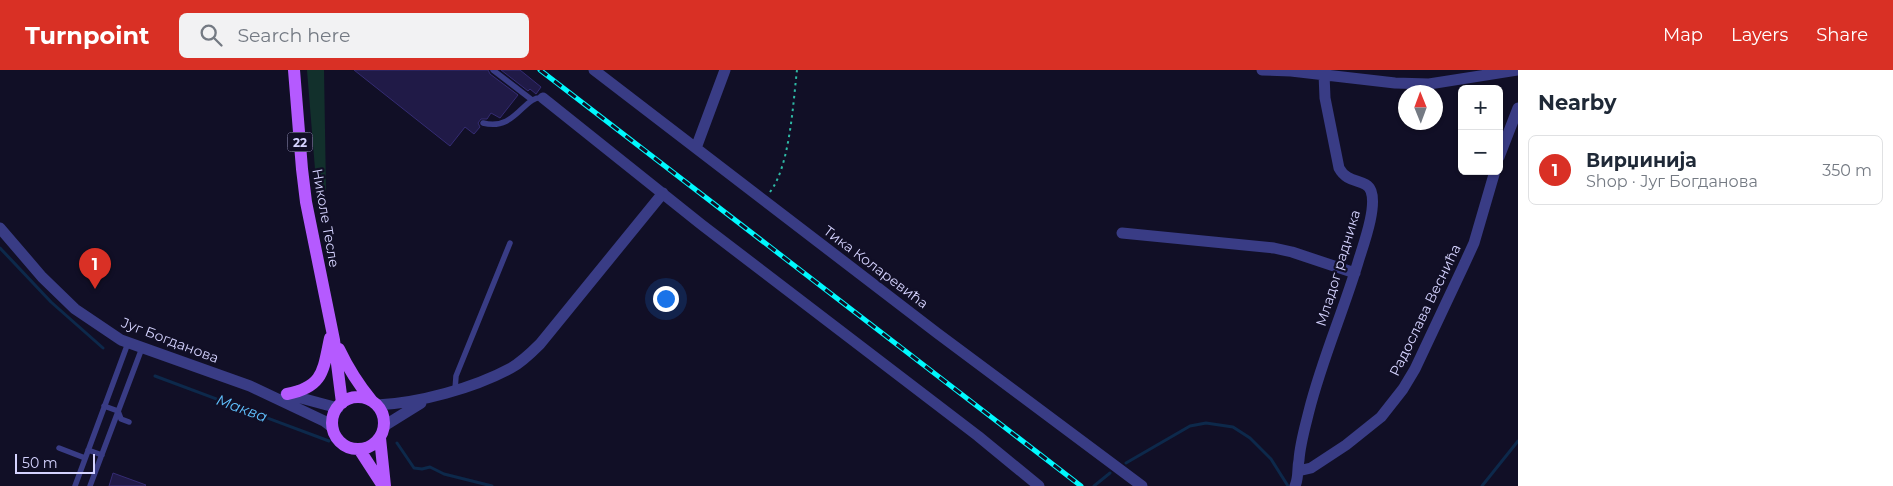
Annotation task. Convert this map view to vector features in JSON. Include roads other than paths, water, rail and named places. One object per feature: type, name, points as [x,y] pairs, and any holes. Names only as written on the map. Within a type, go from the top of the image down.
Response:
[{"type":"main road","name":"Николе Тесле","points":[[294,70],[302,169],[308,214],[333,334],[340,405]]},
{"type":"main road","name":"Николе Тесле","points":[[333,334],[347,367],[361,388],[375,403]]},
{"type":"main road","points":[[287,394],[311,387],[318,380],[326,361],[333,334]]},
{"type":"main road","points":[[340,405],[356,397],[375,403]]},
{"type":"main road","name":"22","points":[[375,403],[382,411],[384,486]]},
{"type":"main road","name":"22","points":[[340,405],[334,414],[333,428],[339,440],[344,445],[359,449],[384,486]]},
{"type":"main road","points":[[359,449],[374,444],[382,432]]},
{"type":"street","name":"Тика Коларевића","points":[[594,70],[937,333],[1142,486]]},
{"type":"street","points":[[696,148],[725,70]]},
{"type":"street","points":[[1262,70],[1324,74],[1371,81],[1429,84],[1518,70]]},
{"type":"street","name":"Младог радника","points":[[1295,485],[1298,459],[1309,410],[1370,221],[1371,192],[1365,184],[1349,180],[1343,176],[1339,168],[1325,98],[1324,74]]},
{"type":"street","points":[[538,99],[978,436],[1039,486]]},
{"type":"street","points":[[1503,147],[1518,108]]},
{"type":"street","name":"Радослава Веснића","points":[[1298,471],[1311,468],[1346,445],[1381,417],[1402,389],[1415,369],[1474,243],[1494,175]]},
{"type":"street","points":[[375,403],[400,404],[426,399],[510,369],[522,361],[540,344],[663,193]]},
{"type":"street","name":"Југ Богданова","points":[[0,228],[42,277],[75,309],[120,340],[250,386]]},
{"type":"street","points":[[1122,232],[1274,248],[1355,272]]},
{"type":"street","points":[[250,386],[340,405]]},
{"type":"street","points":[[250,386],[319,418],[333,428]]},
{"type":"street","points":[[382,432],[426,399]]},
{"type":"lane","points":[[483,123],[491,125],[504,124],[538,99],[493,70]]},
{"type":"lane","points":[[455,390],[456,376],[510,243]]},
{"type":"lane","points":[[74,486],[128,343]]},
{"type":"lane","points":[[90,486],[142,348]]},
{"type":"lane","points":[[104,406],[118,411],[121,419],[129,422]]},
{"type":"lane","points":[[59,448],[85,458]]},
{"type":"lane","points":[[88,450],[102,455]]},
{"type":"waterway","name":"Маква","points":[[0,248],[51,302],[103,348]]},
{"type":"waterway","name":"Маква","points":[[155,376],[329,441]]},
{"type":"waterway","points":[[1126,463],[1190,426],[1206,423],[1233,427],[1250,438],[1271,459],[1288,486]]},
{"type":"waterway","points":[[1482,486],[1518,441]]},
{"type":"waterway","name":"Маква","points":[[397,443],[414,468],[430,467],[444,474],[492,486]]},
{"type":"waterway","points":[[1094,486],[1110,473]]},
{"type":"railway","points":[[540,70],[1081,486]]},
{"type":"place","name":"Вирџинија","points":[[95,289]]}]
